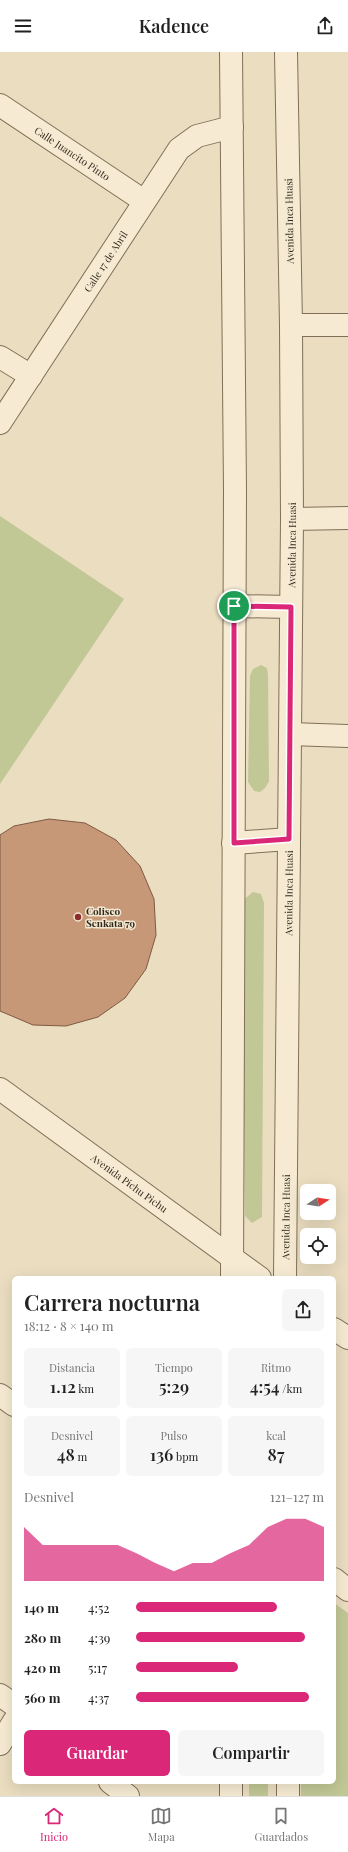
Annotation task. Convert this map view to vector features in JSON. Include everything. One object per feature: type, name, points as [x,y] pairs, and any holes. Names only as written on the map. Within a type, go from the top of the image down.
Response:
[{"type":"street","points":[[231,52],[234,606],[232,1268]]},
{"type":"street","name":"Avenida Inca Huasi","points":[[285,1276],[292,519],[291,325],[286,52]]},
{"type":"street","name":"Calle Juancito Pinto","points":[[0,105],[144,201]]},
{"type":"street","name":"Calle 17 de Abril","points":[[0,423],[178,149],[197,136],[232,127]]},
{"type":"street","points":[[291,325],[348,326]]},
{"type":"street","points":[[0,357],[31,376]]},
{"type":"street","points":[[292,519],[348,518]]},
{"type":"street","points":[[234,606],[291,607]]},
{"type":"street","points":[[290,734],[348,736]]},
{"type":"street","points":[[234,843],[289,839]]},
{"type":"street","name":"Avenida Pichu Pichu","points":[[0,1089],[232,1268],[254,1276]]},
{"type":"street","points":[[336,1330],[348,1338]]},
{"type":"street","points":[[0,1395],[12,1404]]},
{"type":"street","points":[[336,1581],[348,1590]]},
{"type":"street","points":[[0,1695],[12,1704]]},
{"type":"street","points":[[0,1744],[12,1724]]},
{"type":"street","points":[[113,1784],[128,1796]]},
{"type":"street","points":[[231,1784],[231,1796]]},
{"type":"street","points":[[288,1784],[288,1796]]},
{"type":"green space","points":[[0,516],[124,599],[0,784]]},
{"type":"green space","points":[[261,665],[267,668],[268,676],[269,781],[265,788],[260,792],[254,791],[248,782],[250,676],[253,669]]},
{"type":"green space","points":[[253,892],[261,894],[264,903],[262,1217],[252,1223],[245,1216],[242,901]]},
{"type":"green space","points":[[336,1604],[348,1613],[348,1796],[301,1796],[301,1784],[336,1784]]},
{"type":"green space","points":[[249,1784],[268,1784],[268,1796],[249,1796]]},
{"type":"building","name":"Coliseo Senkata 79","points":[[49,819],[85,823],[116,840],[140,866],[154,899],[156,935],[146,969],[125,998],[98,1017],[66,1026],[33,1025],[0,1011],[0,835],[14,826]]},
{"type":"place","name":"Coliseo Senkata 79","points":[[78,917]]},
{"type":"route","points":[[234,606],[291,607],[289,839],[234,843],[234,606]]}]
